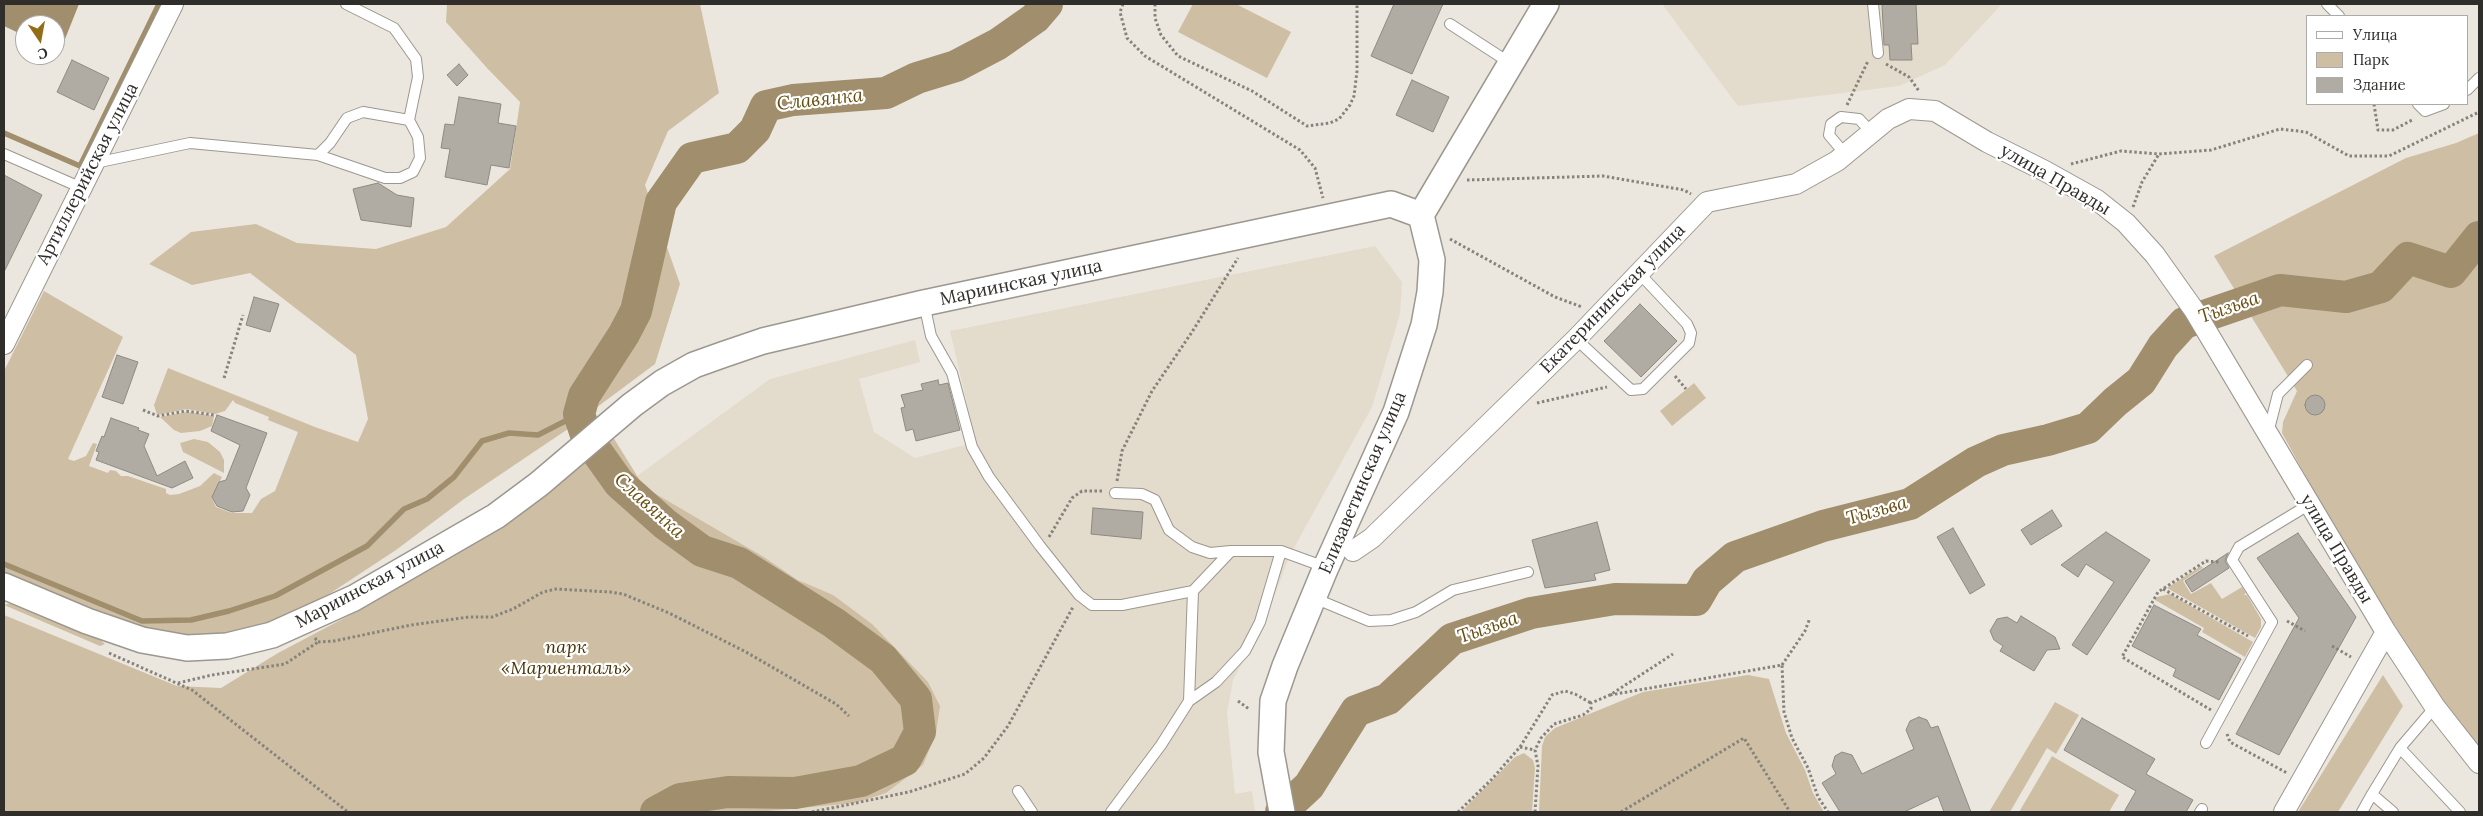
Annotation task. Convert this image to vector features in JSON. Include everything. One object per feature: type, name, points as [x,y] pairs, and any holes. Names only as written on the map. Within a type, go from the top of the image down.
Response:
[{"type":"street","name":"Артиллерийская улица","points":[[4,344],[173,4]]},
{"type":"street","points":[[1424,222],[1546,4]]},
{"type":"street","points":[[1707,202],[1796,184],[1845,154],[1888,119],[1916,109]]},
{"type":"street","name":"улица Правды","points":[[1916,109],[1935,111],[1987,142],[2046,171],[2097,200],[2126,223],[2155,255],[2199,319],[2386,632],[2436,707],[2479,763]]},
{"type":"street","name":"Екатерининская улица","points":[[1353,551],[1372,538],[1503,410],[1595,319],[1707,202]]},
{"type":"street","name":"Мариинская улица","points":[[6,591],[142,640],[187,648],[242,643],[293,627],[354,598],[496,516],[539,484],[632,405],[678,374],[722,355],[762,342],[924,303],[1391,204],[1424,222]]},
{"type":"street","name":"Елизаветинская улица","points":[[1282,812],[1270,752],[1273,701],[1326,567],[1396,412],[1424,325],[1430,292],[1432,260],[1424,222]]},
{"type":"street","points":[[2284,812],[2386,632]]},
{"type":"lane","points":[[95,163],[190,143],[318,155],[385,178],[400,178],[413,172],[420,158],[418,137],[409,120],[418,77],[416,59],[394,28],[346,4]]},
{"type":"lane","points":[[1873,4],[1878,51]]},
{"type":"lane","points":[[2327,4],[2338,15]]},
{"type":"lane","points":[[1450,24],[1511,64]]},
{"type":"lane","points":[[2468,89],[2479,78]]},
{"type":"lane","points":[[2422,108],[2438,105]]},
{"type":"lane","points":[[318,155],[330,143],[347,118],[363,112],[409,120]]},
{"type":"lane","points":[[1845,154],[1829,135],[1830,124],[1841,117],[1860,119],[1872,132]]},
{"type":"lane","points":[[4,154],[82,188]]},
{"type":"lane","points":[[1576,338],[1622,384],[1631,390],[1643,389],[1689,343],[1691,333],[1687,324],[1639,273]]},
{"type":"lane","points":[[924,303],[931,336],[952,373],[972,447],[989,477],[1079,595],[1092,605],[1122,604],[1193,591],[1231,552]]},
{"type":"lane","points":[[2268,434],[2278,394],[2307,365]]},
{"type":"lane","points":[[1115,493],[1142,494],[1155,500],[1169,530],[1192,547],[1210,553],[1281,551],[1326,567]]},
{"type":"lane","points":[[2206,743],[2272,622],[2232,560],[2238,547],[2310,504]]},
{"type":"lane","points":[[1111,812],[1161,745],[1189,701],[1216,682],[1245,651],[1260,622],[1281,551]]},
{"type":"lane","points":[[1314,598],[1369,621],[1391,620],[1416,612],[1453,590],[1528,572]]},
{"type":"lane","points":[[1189,701],[1193,591]]},
{"type":"lane","points":[[2362,812],[2400,748],[2436,707]]},
{"type":"lane","points":[[2400,748],[2460,812]]},
{"type":"lane","points":[[1018,791],[1032,812]]},
{"type":"lane","points":[[2372,794],[2393,812]]},
{"type":"path","points":[[1123,4],[1120,12],[1126,38],[1145,56],[1300,150],[1315,168],[1328,218]]},
{"type":"path","points":[[1155,4],[1155,18],[1161,35],[1178,56],[1252,91],[1307,126],[1314,126],[1338,119],[1350,105],[1354,96],[1357,4]]},
{"type":"path","points":[[1841,117],[1866,64],[1878,51],[1886,65],[1912,80],[1920,93],[1916,109]]},
{"type":"path","points":[[2374,105],[2378,130],[2393,130],[2401,126],[2422,108]]},
{"type":"path","points":[[2046,171],[2121,151],[2159,154],[2211,150],[2280,129],[2306,132],[2350,156],[2389,156],[2479,112]]},
{"type":"path","points":[[2126,223],[2142,182],[2159,154]]},
{"type":"path","points":[[1462,180],[1603,176],[1684,190],[1707,202]]},
{"type":"path","points":[[1424,222],[1444,236],[1555,297],[1579,304],[1595,319]]},
{"type":"path","points":[[1043,550],[1062,512],[1072,498],[1082,491],[1088,490],[1115,493],[1122,451],[1152,391],[1192,332],[1252,234]]},
{"type":"path","points":[[224,378],[242,315]]},
{"type":"path","points":[[1503,410],[1622,384]]},
{"type":"path","points":[[143,410],[158,416],[186,410],[214,415]]},
{"type":"path","points":[[2222,715],[2122,657],[2158,592],[2206,561],[2212,563],[2232,560]]},
{"type":"path","points":[[178,683],[212,675],[285,664],[318,642],[347,639],[469,617],[494,617],[513,609],[533,596],[556,589],[623,594],[669,613],[746,652],[836,704],[849,716]]},
{"type":"path","points":[[2163,589],[2261,644]]},
{"type":"path","points":[[812,812],[908,792],[965,774],[984,758],[1008,726],[1079,595]]},
{"type":"path","points":[[1810,618],[1805,631],[1782,665],[1784,712],[1792,738],[1808,768],[1818,797],[1828,812]]},
{"type":"path","points":[[2287,621],[2305,631]]},
{"type":"path","points":[[293,627],[313,635],[318,642]]},
{"type":"path","points":[[105,652],[178,683],[205,699],[348,812]]},
{"type":"path","points":[[1591,703],[1610,695],[1674,654]]},
{"type":"path","points":[[1610,695],[1782,665]]},
{"type":"path","points":[[1458,812],[1492,779],[1520,747],[1552,695],[1565,691],[1591,703]]},
{"type":"path","points":[[1238,701],[1249,709]]},
{"type":"path","points":[[1535,812],[1538,766],[1535,750],[1541,738],[1554,724],[1583,715],[1590,709],[1591,703]]},
{"type":"path","points":[[1621,812],[1744,738],[1790,812]]},
{"type":"path","points":[[1520,747],[1535,750]]},
{"type":"shaded area","points":[[4,4],[79,4],[65,39],[65,15],[15,15],[15,31],[4,26]]},
{"type":"shaded area","points":[[1662,4],[2002,4],[1945,65],[1899,86],[1738,106]]},
{"type":"shaded area","points":[[1375,246],[1402,282],[1400,314],[1372,407],[1290,555],[1264,623],[1233,680],[1227,713],[1235,794],[1252,791],[1255,812],[757,812],[855,803],[886,793],[923,765],[807,585],[764,557],[644,487],[637,476],[770,379],[915,340],[920,362],[859,379],[874,432],[915,458],[976,442],[950,331]]},
{"type":"green space","points":[[447,4],[700,4],[719,93],[668,131],[645,185],[680,284],[655,364],[565,431],[464,499],[396,550],[317,602],[251,631],[216,637],[169,636],[139,629],[4,574],[4,371],[44,291],[123,337],[68,459],[74,461],[86,456],[93,443],[97,444],[89,466],[108,473],[110,470],[116,471],[121,476],[128,476],[166,489],[166,493],[170,495],[179,494],[200,486],[214,473],[222,477],[212,498],[216,507],[232,513],[252,513],[261,499],[275,491],[298,432],[268,420],[269,417],[235,403],[233,400],[225,411],[215,414],[187,409],[157,415],[154,405],[168,368],[315,427],[358,442],[368,419],[356,355],[250,273],[192,285],[149,264],[191,232],[256,224],[297,243],[376,249],[446,227],[510,169],[520,102],[446,22]]},
{"type":"green space","points":[[1193,4],[1236,4],[1291,32],[1267,78],[1178,32]]},
{"type":"green space","points":[[2479,133],[2479,748],[2441,702],[2323,508],[2282,433],[2283,422],[2297,391],[2214,256],[2406,158],[2456,143]]},
{"type":"green space","points":[[1694,383],[1706,398],[1672,426],[1660,411]]},
{"type":"green space","points":[[187,412],[214,416],[212,426],[200,431],[181,433],[174,430],[160,417]]},
{"type":"green space","name":"парк «Мариенталь»","points":[[613,437],[644,487],[764,557],[798,580],[833,595],[872,624],[928,682],[940,706],[936,733],[923,765],[886,793],[855,803],[757,812],[4,812],[4,615],[177,686],[221,688],[278,653],[367,606],[498,525],[540,491],[585,461]]},
{"type":"green space","points":[[194,439],[208,442],[220,452],[224,460],[224,473],[183,452],[180,443]]},
{"type":"green space","points":[[2201,566],[2203,568],[2183,581],[2191,594],[2211,583],[2222,599],[2242,587],[2246,593],[2244,595],[2247,595],[2261,619],[2261,627],[2255,638],[2167,588]]},
{"type":"green space","points":[[2170,594],[2253,642],[2245,657],[2202,632],[2204,628],[2155,600],[2157,597]]},
{"type":"green space","points":[[14,602],[97,637],[105,644],[100,646],[4,605]]},
{"type":"green space","points":[[1748,675],[1769,679],[1786,733],[1805,770],[1813,793],[1824,812],[1539,812],[1542,746],[1545,737],[1555,728],[1643,692]]},
{"type":"green space","points":[[2383,675],[2403,706],[2338,812],[2298,812]]},
{"type":"green space","points":[[2055,702],[2079,715],[2056,754],[2047,748],[2010,812],[1989,812]]},
{"type":"green space","points":[[1524,753],[1533,760],[1535,768],[1532,812],[1461,812],[1515,757]]},
{"type":"green space","points":[[2052,756],[2119,795],[2109,812],[2019,812]]},
{"type":"building","points":[[1394,4],[1443,4],[1412,74],[1371,56]]},
{"type":"building","points":[[1882,4],[1916,4],[1918,44],[1911,44],[1912,60],[1890,60],[1889,45],[1884,45]]},
{"type":"building","points":[[72,60],[109,78],[94,110],[57,92]]},
{"type":"building","points":[[459,64],[468,75],[457,86],[447,75]]},
{"type":"building","points":[[1412,80],[1449,97],[1433,132],[1396,115]]},
{"type":"building","points":[[459,97],[501,104],[498,123],[516,126],[509,168],[491,165],[487,185],[445,177],[450,149],[441,148],[445,124],[454,125]]},
{"type":"building","points":[[4,175],[42,195],[4,272]]},
{"type":"building","points":[[378,183],[397,195],[414,198],[411,227],[361,220],[353,189]]},
{"type":"building","points":[[254,297],[279,304],[270,332],[246,325]]},
{"type":"building","points":[[1640,304],[1677,341],[1641,377],[1604,341]]},
{"type":"building","points":[[117,355],[138,362],[123,404],[102,397]]},
{"type":"building","points":[[938,380],[939,385],[948,383],[960,430],[916,441],[913,429],[906,431],[901,408],[905,407],[901,395],[923,390],[921,384]]},
{"type":"building","points":[[2311,395],[2319,395],[2325,401],[2325,409],[2319,415],[2311,415],[2305,409],[2305,401]]},
{"type":"building","points":[[217,415],[267,433],[246,488],[250,495],[243,511],[232,512],[217,506],[212,497],[219,482],[226,480],[240,445],[211,431]]},
{"type":"building","points":[[111,418],[139,428],[138,430],[149,434],[144,446],[157,476],[185,461],[193,478],[172,488],[96,460],[99,452],[96,451]]},
{"type":"building","points":[[1093,508],[1143,512],[1141,539],[1091,534]]},
{"type":"building","points":[[2052,510],[2062,526],[2031,545],[2021,530]]},
{"type":"building","points":[[1597,522],[1610,570],[1594,574],[1596,580],[1545,588],[1532,540]]},
{"type":"building","points":[[1953,528],[1985,585],[1970,594],[1937,537]]},
{"type":"building","points":[[2106,532],[2150,560],[2087,655],[2072,645],[2114,582],[2086,564],[2078,577],[2061,565]]},
{"type":"building","points":[[2298,533],[2356,617],[2279,755],[2236,734],[2299,618],[2257,558]]},
{"type":"building","points":[[2228,553],[2225,561],[2229,568],[2192,592],[2185,581]]},
{"type":"building","points":[[2154,605],[2201,629],[2197,635],[2241,659],[2219,700],[2173,676],[2176,669],[2132,646]]},
{"type":"building","points":[[2021,616],[2055,637],[2060,649],[2047,650],[2034,671],[2000,651],[2003,646],[1994,640],[1990,631],[1997,619],[2007,617],[2017,623]]},
{"type":"building","points":[[1919,717],[1927,720],[1931,728],[1938,726],[1971,812],[1944,812],[1938,796],[1904,812],[1840,812],[1822,783],[1836,774],[1832,766],[1835,756],[1842,752],[1852,755],[1862,774],[1914,749],[1906,730],[1910,721]]},
{"type":"building","points":[[2082,718],[2155,759],[2146,774],[2193,800],[2186,812],[2124,812],[2136,791],[2064,750]]},
{"type":"waterway","points":[[4,133],[80,166],[159,4]]},
{"type":"waterway","name":"Славянка","points":[[656,812],[680,799],[728,792],[795,793],[861,781],[905,760],[920,732],[916,699],[883,659],[834,623],[739,563],[702,551],[665,524],[619,483],[587,438],[579,414],[584,396],[624,334],[636,311],[661,202],[692,158],[737,148],[755,130],[766,106],[793,100],[886,93],[917,78],[956,66],[998,44],[1035,18],[1047,4]]},
{"type":"waterway","name":"Тызьва","points":[[1281,812],[1309,786],[1356,711],[1388,699],[1452,639],[1531,613],[1615,599],[1696,600],[1707,581],[1735,557],[1823,526],[1910,504],[1976,462],[2003,450],[2048,440],[2088,428],[2115,402],[2141,381],[2163,346],[2184,323],[2280,290],[2346,297],[2381,287],[2408,258],[2451,272],[2479,237]]},
{"type":"waterway","points":[[4,564],[142,621],[191,620],[229,611],[275,596],[367,546],[404,509],[427,499],[454,477],[482,441],[509,433],[538,435],[579,414]]}]
